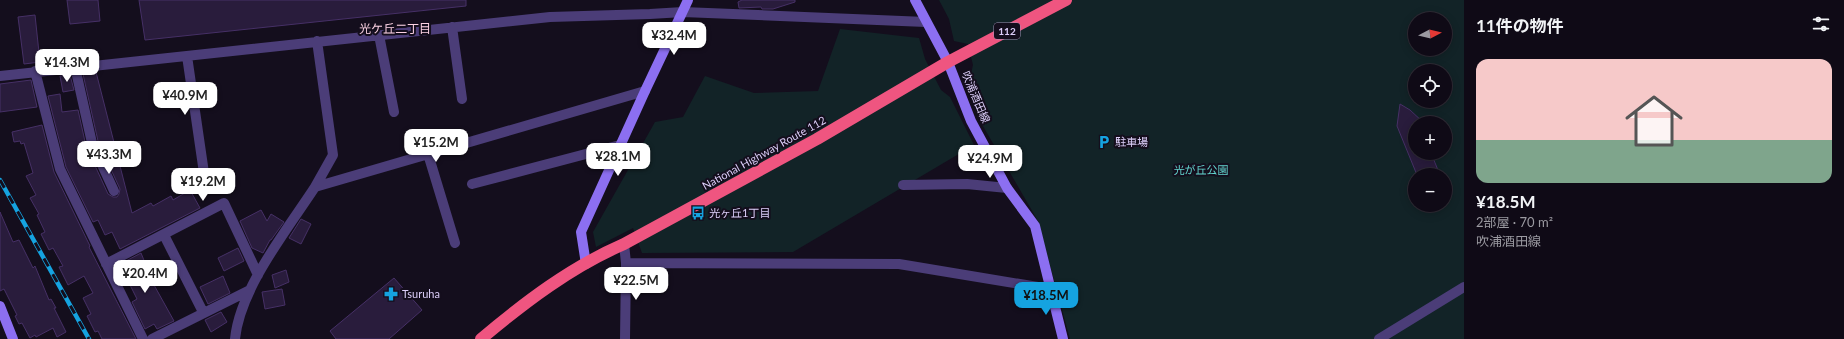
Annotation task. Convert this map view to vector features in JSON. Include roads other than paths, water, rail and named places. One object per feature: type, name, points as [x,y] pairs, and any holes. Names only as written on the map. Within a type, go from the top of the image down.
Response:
[{"type":"highway","name":"National Highway Route 112","points":[[482,339],[514,310],[563,276],[603,253],[624,244],[817,139],[948,62],[1066,0]]},
{"type":"street","points":[[586,264],[581,232],[645,90],[688,0]]},
{"type":"street","name":"吹浦酒田線","points":[[915,0],[948,62],[972,121],[1007,188],[1035,226],[1063,339]]},
{"type":"street","points":[[0,76],[550,17],[683,12],[926,22]]},
{"type":"street","points":[[452,27],[462,99]]},
{"type":"street","points":[[379,35],[394,112]]},
{"type":"street","points":[[235,339],[236,328],[250,290],[258,275],[315,187],[333,155],[317,41]]},
{"type":"street","points":[[187,56],[204,173]]},
{"type":"street","points":[[75,67],[92,144],[114,191]]},
{"type":"street","points":[[36,71],[60,169],[143,339]]},
{"type":"street","points":[[315,187],[645,90]]},
{"type":"street","points":[[472,184],[620,145]]},
{"type":"street","points":[[428,154],[454,243]]},
{"type":"street","points":[[902,185],[968,184],[1007,188]]},
{"type":"street","points":[[106,264],[224,203],[258,275]]},
{"type":"street","points":[[164,235],[203,312]]},
{"type":"street","points":[[624,244],[626,263],[624,339]]},
{"type":"street","points":[[626,263],[899,264],[1050,289]]},
{"type":"street","points":[[1379,339],[1464,287]]},
{"type":"street","points":[[152,339],[203,312],[250,290]]},
{"type":"street","points":[[0,306],[13,339]]},
{"type":"railway","points":[[0,180],[89,339]]},
{"type":"place","name":"駐車場","points":[[1104,142]]},
{"type":"place","name":"光ヶ丘1丁目","points":[[698,213]]},
{"type":"place","name":"Tsuruha","points":[[391,294]]},
{"type":"district","name":"光ケ丘二丁目","points":[[395,29]]},
{"type":"park label","name":"光が丘公園","points":[[1201,170]]}]
